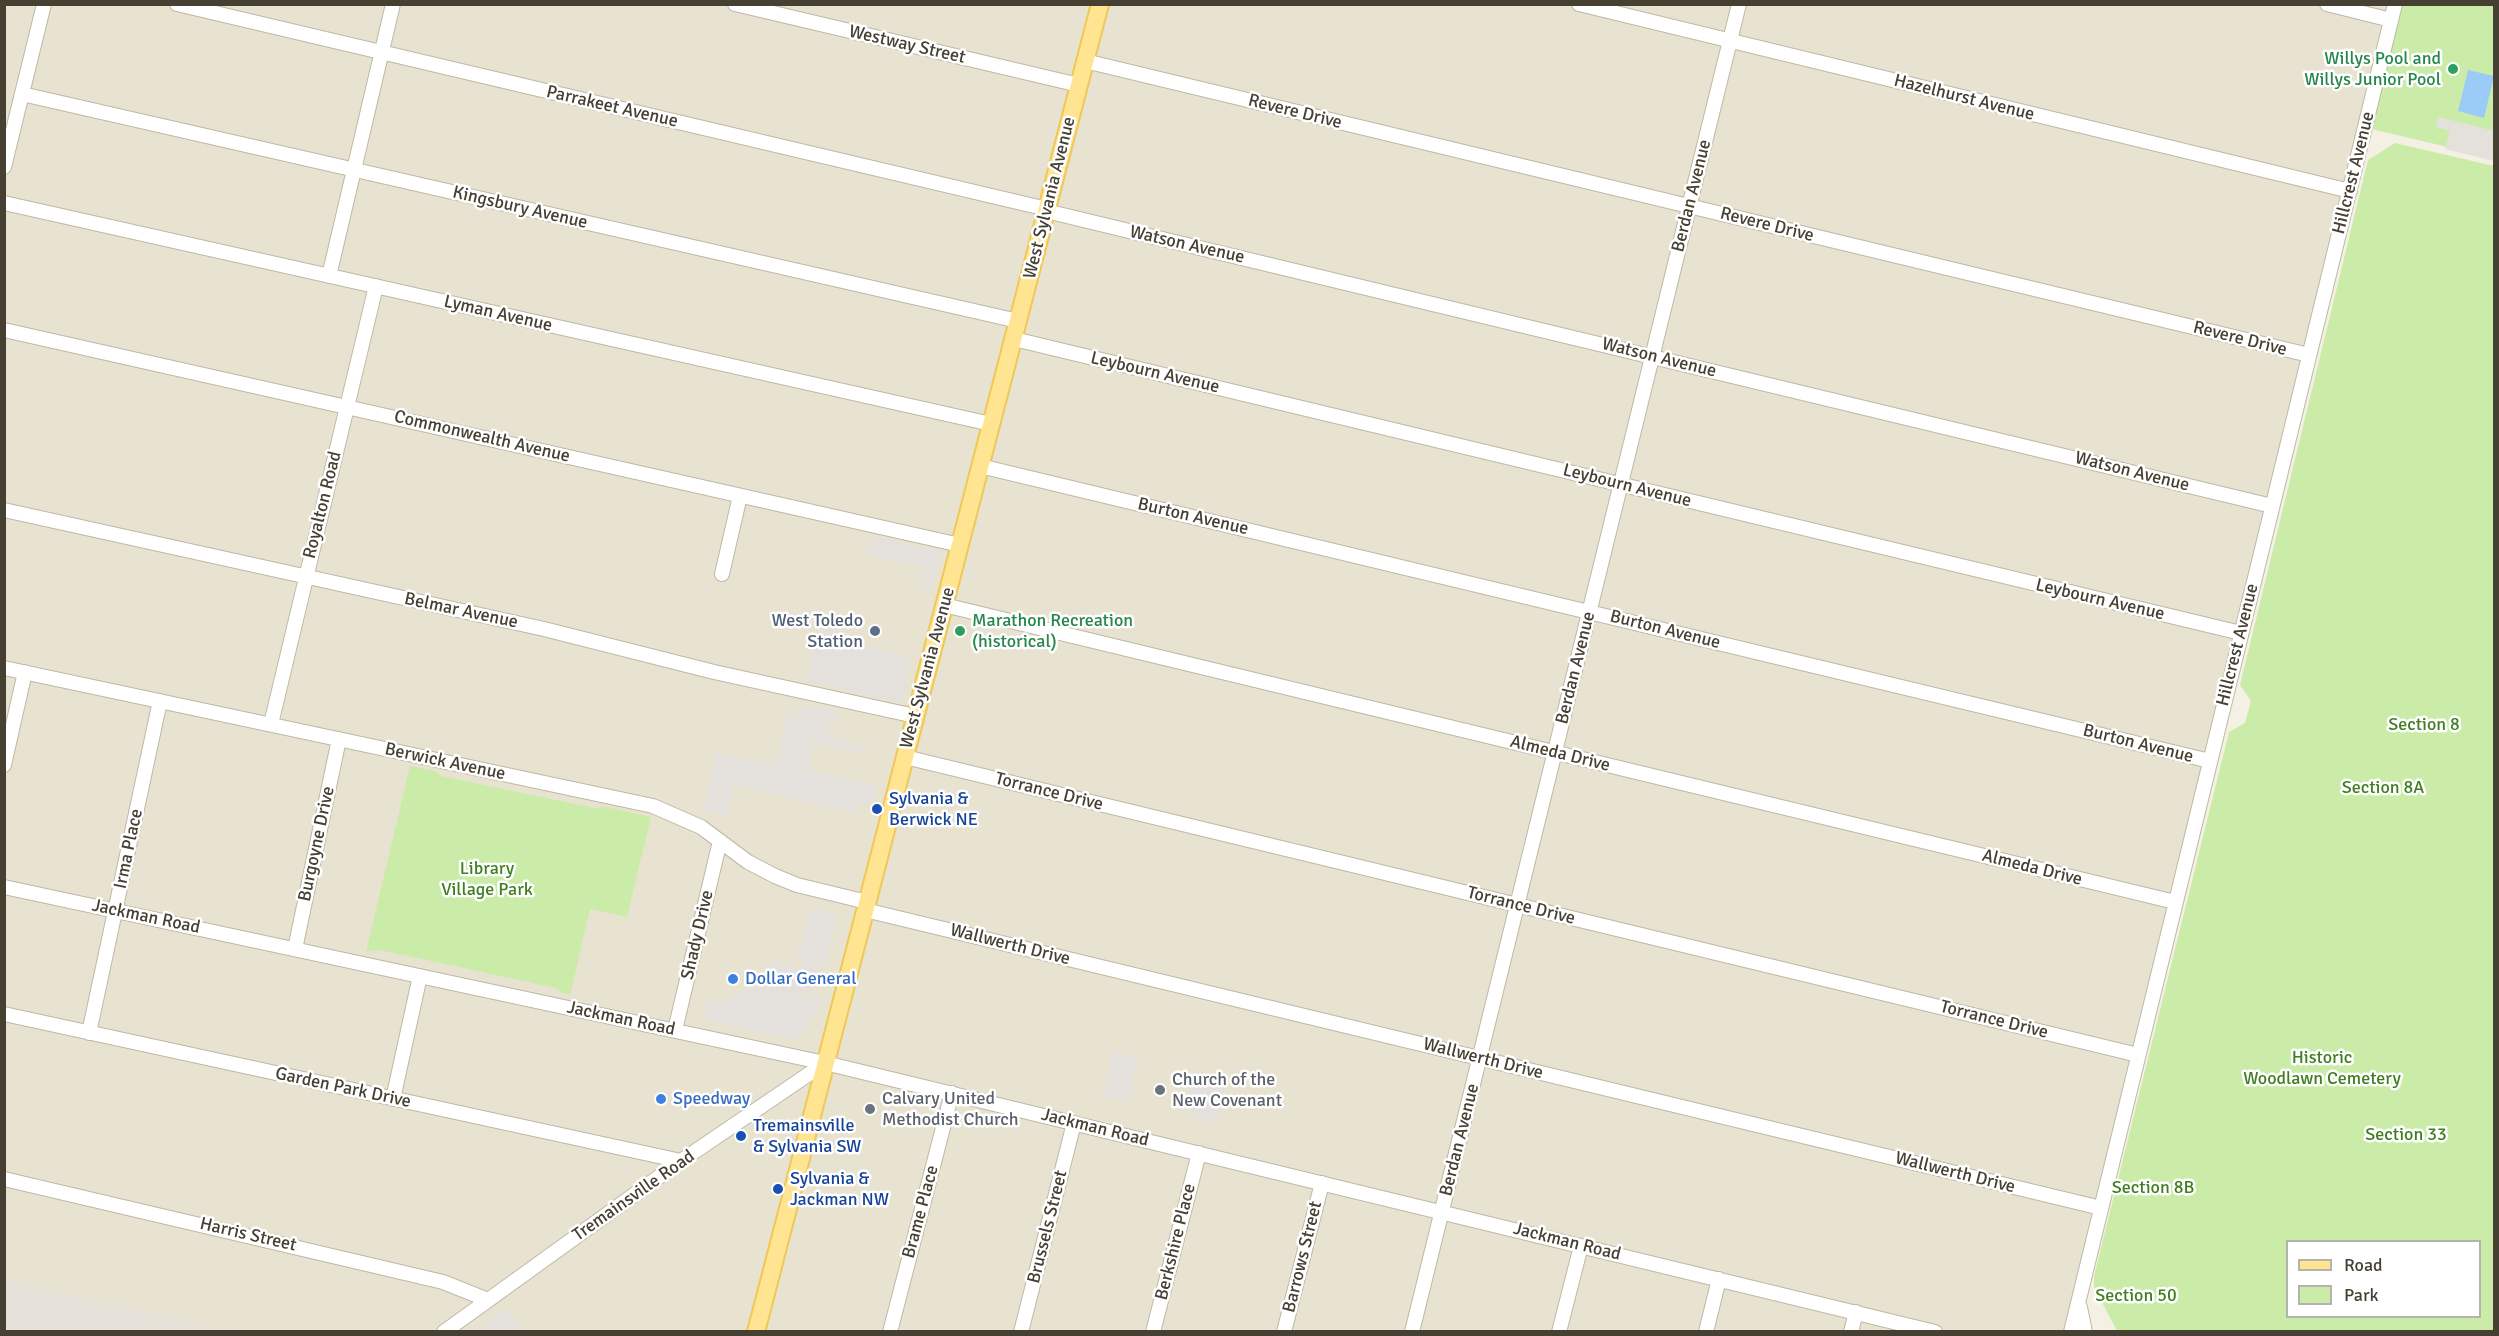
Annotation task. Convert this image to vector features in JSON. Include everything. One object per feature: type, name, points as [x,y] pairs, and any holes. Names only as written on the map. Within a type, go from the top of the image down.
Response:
[{"type":"main road","name":"West Sylvania Avenue","points":[[756,1332],[1100,4]]},
{"type":"street","points":[[4,167],[45,4]]},
{"type":"street","name":"Parrakeet Avenue","points":[[177,4],[1046,210]]},
{"type":"street","points":[[329,276],[393,4]]},
{"type":"street","name":"Westway Street","points":[[735,4],[1079,85]]},
{"type":"street","name":"Hazelhurst Avenue","points":[[1579,4],[2350,191]]},
{"type":"street","name":"Berdan Avenue","points":[[1412,1332],[1739,4]]},
{"type":"street","points":[[2327,4],[2391,20]]},
{"type":"street","name":"Hillcrest Avenue","points":[[2071,1332],[2395,4]]},
{"type":"street","name":"Revere Drive","points":[[1085,61],[2309,356]]},
{"type":"street","name":"Kingsbury Avenue","points":[[22,94],[1018,321]]},
{"type":"street","name":"Lyman Avenue","points":[[4,203],[991,424]]},
{"type":"street","name":"Watson Avenue","points":[[1046,210],[2272,506]]},
{"type":"street","name":"Royalton Road","points":[[271,724],[376,286]]},
{"type":"street","name":"Commonwealth Avenue","points":[[4,330],[960,545]]},
{"type":"street","name":"Leybourn Avenue","points":[[1014,339],[2241,633]]},
{"type":"street","name":"Burton Avenue","points":[[980,466],[2210,761]]},
{"type":"street","points":[[723,574],[740,496]]},
{"type":"street","name":"Belmar Avenue","points":[[4,510],[544,629],[714,672],[915,716]]},
{"type":"street","name":"Almeda Drive","points":[[944,605],[2175,902]]},
{"type":"street","name":"Berwick Avenue","points":[[4,668],[653,806],[687,819],[758,868],[781,879],[866,906]]},
{"type":"street","points":[[4,765],[25,672]]},
{"type":"street","name":"Irma Place","points":[[89,1033],[160,701]]},
{"type":"street","name":"Burgoyne Drive","points":[[295,949],[339,739]]},
{"type":"street","name":"Torrance Drive","points":[[905,757],[2138,1055]]},
{"type":"street","name":"Shady Drive","points":[[675,1030],[720,841]]},
{"type":"street","name":"Jackman Road","points":[[4,887],[825,1063],[1935,1332]]},
{"type":"street","name":"Wallwerth Drive","points":[[866,906],[1480,1058],[2101,1208]]},
{"type":"street","points":[[393,1099],[420,976]]},
{"type":"street","name":"Garden Park Drive","points":[[4,1014],[681,1161]]},
{"type":"street","name":"Tremainsville Road","points":[[444,1332],[681,1161],[825,1063]]},
{"type":"street","name":"Brame Place","points":[[890,1332],[952,1093]]},
{"type":"street","name":"Brussels Street","points":[[1021,1332],[1074,1123]]},
{"type":"street","name":"Berkshire Place","points":[[1153,1332],[1199,1153]]},
{"type":"street","name":"Harris Street","points":[[4,1179],[443,1282],[488,1300]]},
{"type":"street","name":"Barrows Street","points":[[1284,1332],[1322,1183]]},
{"type":"street","points":[[1559,1332],[1581,1246]]},
{"type":"street","points":[[1706,1332],[1719,1279]]},
{"type":"street","name":"Hillcrest Avenue","points":[[2082,1286],[2080,1309],[2085,1332]]},
{"type":"street","points":[[1851,1332],[1856,1312]]},
{"type":"shaded area","points":[[5,5],[2396,5],[2070,1331],[231,1332],[5,1280]]},
{"type":"shaded area","points":[[2438,117],[2494,131],[2494,161],[2445,149],[2450,131],[2436,127]]},
{"type":"shaded area","points":[[873,537],[941,552],[931,589],[920,587],[925,567],[868,555]]},
{"type":"shaded area","points":[[822,618],[842,622],[838,640],[912,657],[901,703],[807,681]]},
{"type":"shaded area","points":[[801,705],[839,711],[836,724],[828,722],[825,737],[867,747],[866,754],[814,742],[808,770],[876,786],[874,806],[858,802],[855,813],[734,785],[727,816],[703,811],[717,752],[776,766],[788,713],[798,716]]},
{"type":"shaded area","points":[[810,909],[838,915],[818,988],[810,987],[807,994],[822,998],[819,1010],[798,1040],[704,1020],[708,1000],[722,1003],[760,981],[768,975],[772,961],[801,968],[804,961],[796,959]]},
{"type":"shaded area","points":[[1113,1051],[1139,1058],[1128,1103],[1102,1096]]},
{"type":"shaded area","points":[[1193,1070],[1227,1079],[1216,1124],[1189,1117],[1191,1107],[1185,1106]]},
{"type":"shaded area","points":[[5,1280],[231,1331],[5,1331]]},
{"type":"shaded area","points":[[506,1309],[524,1331],[476,1331]]},
{"type":"green space","points":[[2399,5],[2494,5],[2494,158],[2363,127]]},
{"type":"green space","name":"Historic Woodlawn Cemetery","points":[[2395,143],[2494,166],[2494,1331],[2117,1331],[2094,1287],[2094,1276],[2229,732],[2245,723],[2251,701],[2240,685],[2368,160]]},
{"type":"green space","name":"Library Village Park","points":[[410,766],[435,771],[441,776],[594,808],[606,807],[651,817],[627,917],[590,909],[570,995],[556,988],[380,950],[366,952]]},
{"type":"water","points":[[2468,70],[2494,76],[2484,118],[2458,111]]},
{"type":"place","name":"Willys Pool and Willys Junior Pool","points":[[2453,69]]},
{"type":"place","name":"West Toledo Station","points":[[875,631]]},
{"type":"place","name":"Marathon Recreation (historical)","points":[[960,631]]},
{"type":"place","name":"Sylvania & Berwick NE","points":[[877,809]]},
{"type":"place","name":"Dollar General","points":[[733,979]]},
{"type":"place","name":"Church of the New Covenant","points":[[1160,1090]]},
{"type":"place","name":"Speedway","points":[[661,1099]]},
{"type":"place","name":"Calvary United Methodist Church","points":[[870,1109]]},
{"type":"place","name":"Tremainsville & Sylvania SW","points":[[741,1136]]},
{"type":"place","name":"Sylvania & Jackman NW","points":[[778,1189]]},
{"type":"park label","name":"Section 8","points":[[2424,725]]},
{"type":"park label","name":"Section 8A","points":[[2383,788]]},
{"type":"park label","name":"Section 33","points":[[2406,1135]]},
{"type":"park label","name":"Section 8B","points":[[2153,1188]]},
{"type":"park label","name":"Section 50","points":[[2136,1296]]}]
